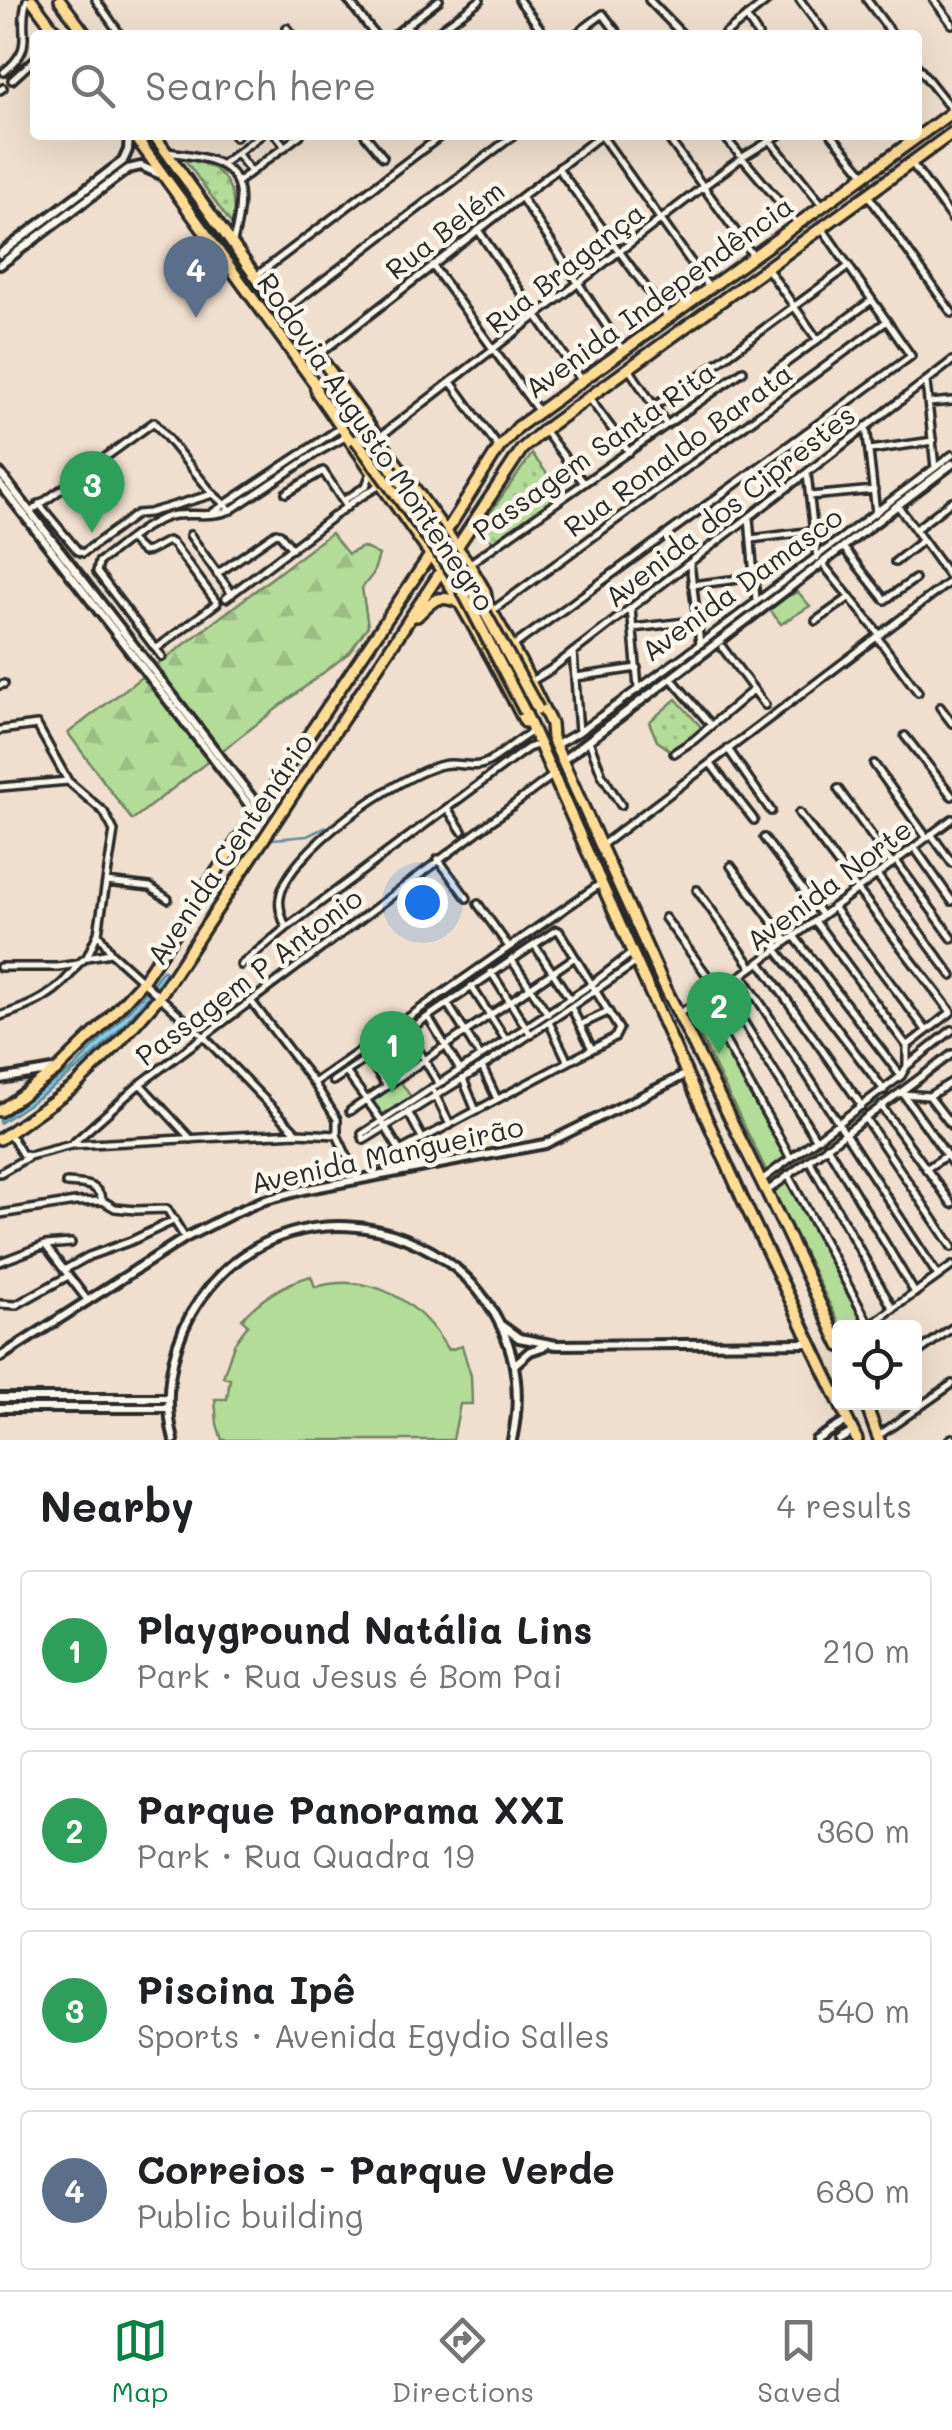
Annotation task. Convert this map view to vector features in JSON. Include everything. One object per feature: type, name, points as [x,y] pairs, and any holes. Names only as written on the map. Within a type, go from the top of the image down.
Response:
[{"type":"main road","points":[[30,0],[54,30]]},
{"type":"main road","points":[[60,0],[82,30]]},
{"type":"main road","name":"Avenida Independência","points":[[922,130],[952,111]]},
{"type":"main road","name":"Avenida Independência","points":[[458,547],[515,459],[544,430],[952,133]]},
{"type":"main road","name":"Rodovia Augusto Montenegro","points":[[136,140],[315,384],[317,393],[372,473],[372,487],[418,536],[441,570],[541,744],[742,1198],[855,1436]]},
{"type":"main road","name":"Rodovia Augusto Montenegro","points":[[157,140],[469,564],[551,724],[554,741],[678,1014],[832,1329]]},
{"type":"main road","name":"Avenida Independência","points":[[429,553],[499,448],[518,427],[865,175],[905,140]]},
{"type":"main road","points":[[315,359],[461,569],[554,741]]},
{"type":"main road","points":[[315,384],[348,435],[453,573],[534,732]]},
{"type":"main road","points":[[419,569],[418,536],[423,538],[434,532],[436,524],[431,511]]},
{"type":"main road","name":"Avenida Centenário","points":[[3,1137],[74,1086],[116,1046],[157,996],[458,547]]},
{"type":"main road","name":"Avenida Centenário","points":[[0,1111],[58,1069],[144,983],[254,809],[429,553]]},
{"type":"main road","points":[[459,600],[448,570],[457,562],[467,567],[489,607]]},
{"type":"main road","points":[[406,624],[433,599],[459,600]]},
{"type":"main road","points":[[254,809],[267,822],[256,848]]},
{"type":"main road","points":[[211,882],[217,894],[227,891]]},
{"type":"main road","points":[[199,900],[213,902],[214,912]]},
{"type":"main road","points":[[868,1410],[878,1438]]},
{"type":"street","points":[[4,72],[24,48],[23,12],[30,0]]},
{"type":"street","points":[[96,0],[117,30]]},
{"type":"street","points":[[348,0],[371,30]]},
{"type":"street","points":[[440,30],[480,0]]},
{"type":"street","points":[[519,0],[541,30]]},
{"type":"street","points":[[649,0],[677,30]]},
{"type":"street","points":[[730,30],[768,0]]},
{"type":"street","points":[[800,0],[822,30]]},
{"type":"street","points":[[867,0],[889,30]]},
{"type":"street","points":[[934,0],[952,24]]},
{"type":"street","points":[[401,30],[436,1]]},
{"type":"street","points":[[581,30],[602,14],[615,30]]},
{"type":"street","points":[[746,18],[754,30]]},
{"type":"street","points":[[448,24],[453,30]]},
{"type":"street","points":[[406,26],[410,30]]},
{"type":"street","points":[[24,48],[30,55]]},
{"type":"street","points":[[12,80],[30,63]]},
{"type":"street","points":[[12,66],[18,74]]},
{"type":"street","points":[[922,72],[952,111]]},
{"type":"street","points":[[0,254],[123,161],[131,140]]},
{"type":"street","points":[[222,164],[254,140]]},
{"type":"street","points":[[279,140],[284,147]]},
{"type":"street","points":[[238,182],[293,140]]},
{"type":"street","points":[[370,140],[383,157]]},
{"type":"street","points":[[256,276],[435,140]]},
{"type":"street","points":[[282,313],[507,140]]},
{"type":"street","name":"Rua Belém","points":[[315,359],[594,140]]},
{"type":"street","points":[[605,140],[710,288]]},
{"type":"street","points":[[670,140],[754,257]]},
{"type":"street","points":[[728,140],[798,224]]},
{"type":"street","name":"Rua Bragança","points":[[378,438],[765,140]]},
{"type":"street","points":[[770,140],[823,206]]},
{"type":"street","points":[[836,140],[865,175]]},
{"type":"street","points":[[165,152],[200,155],[222,164],[238,182],[241,213],[233,245]]},
{"type":"street","points":[[237,153],[252,172]]},
{"type":"street","points":[[126,156],[136,166]]},
{"type":"street","points":[[911,162],[952,219]]},
{"type":"street","points":[[0,265],[120,174],[136,166],[164,176]]},
{"type":"street","points":[[558,168],[669,319]]},
{"type":"street","points":[[868,195],[952,314]]},
{"type":"street","points":[[522,196],[624,352]]},
{"type":"street","points":[[512,647],[911,356],[822,228]]},
{"type":"street","points":[[478,230],[582,381]]},
{"type":"street","points":[[432,265],[538,412]]},
{"type":"street","points":[[654,406],[682,390],[848,266]]},
{"type":"street","points":[[767,268],[818,340]]},
{"type":"street","points":[[771,374],[872,300]]},
{"type":"street","name":"Rua Ronaldo Barata","points":[[489,607],[887,322]]},
{"type":"street","name":"Avenida dos Ciprestes","points":[[530,682],[952,361]]},
{"type":"street","points":[[628,369],[667,426]]},
{"type":"street","name":"Passagem Santa Rita","points":[[469,564],[743,371]]},
{"type":"street","points":[[451,382],[499,448]]},
{"type":"street","points":[[926,382],[935,468]]},
{"type":"street","points":[[589,397],[629,452]]},
{"type":"street","points":[[929,404],[952,401]]},
{"type":"street","points":[[213,494],[137,514],[83,553],[37,506],[154,422],[228,508]]},
{"type":"street","points":[[866,426],[876,513]]},
{"type":"street","points":[[544,430],[584,483]]},
{"type":"street","points":[[162,657],[97,572],[99,562],[166,518],[218,515],[348,435]]},
{"type":"street","points":[[870,450],[932,441]]},
{"type":"street","name":"Avenida Damasco","points":[[563,760],[952,455]]},
{"type":"street","name":"Avenida Damasco","points":[[554,741],[579,732],[756,600],[844,547],[952,464]]},
{"type":"street","points":[[286,494],[322,471],[345,504]]},
{"type":"street","points":[[0,473],[254,809]]},
{"type":"street","points":[[808,474],[819,561],[850,596],[918,692]]},
{"type":"street","points":[[0,484],[254,809]]},
{"type":"street","points":[[190,535],[229,596],[372,487]]},
{"type":"street","points":[[810,496],[874,490]]},
{"type":"street","points":[[916,529],[952,501]]},
{"type":"street","points":[[602,844],[952,580],[898,506]]},
{"type":"street","points":[[749,518],[756,600]]},
{"type":"street","points":[[751,539],[814,532]]},
{"type":"street","points":[[217,574],[276,533],[292,548]]},
{"type":"street","points":[[130,540],[143,552],[168,541],[173,544],[216,601],[156,649]]},
{"type":"street","points":[[895,562],[924,540]]},
{"type":"street","points":[[844,547],[882,598],[888,600],[915,580]]},
{"type":"street","points":[[690,563],[700,644]]},
{"type":"street","points":[[692,585],[754,577]]},
{"type":"street","points":[[816,621],[850,596]]},
{"type":"street","points":[[631,608],[638,688]]},
{"type":"street","points":[[633,628],[696,621]]},
{"type":"street","points":[[722,647],[765,706]]},
{"type":"street","points":[[573,652],[579,732]]},
{"type":"street","points":[[576,677],[638,668]]},
{"type":"street","points":[[671,678],[711,725]]},
{"type":"street","points":[[674,753],[754,690]]},
{"type":"street","points":[[940,707],[952,723]]},
{"type":"street","points":[[0,730],[36,725],[68,781],[104,812],[114,831],[98,933],[87,957],[56,991],[0,1016]]},
{"type":"street","points":[[286,928],[280,911],[283,887],[300,860],[323,838],[384,792],[440,765],[486,764],[534,732]]},
{"type":"street","points":[[905,736],[952,796]]},
{"type":"street","points":[[522,738],[528,748]]},
{"type":"street","points":[[589,742],[602,775],[622,805]]},
{"type":"street","points":[[242,964],[492,774],[528,748],[541,744]]},
{"type":"street","points":[[728,749],[771,811]]},
{"type":"street","points":[[710,763],[754,820]]},
{"type":"street","points":[[486,764],[492,774]]},
{"type":"street","points":[[874,764],[952,863]]},
{"type":"street","name":"Passagem P Antonio","points":[[71,1146],[140,1084],[553,775]]},
{"type":"street","points":[[0,787],[68,781]]},
{"type":"street","points":[[838,789],[952,938]]},
{"type":"street","points":[[447,808],[462,831]]},
{"type":"street","points":[[799,813],[951,1012],[907,1046]]},
{"type":"street","name":"Avenida Norte","points":[[678,1014],[752,968],[952,820]]},
{"type":"street","points":[[764,838],[822,916]]},
{"type":"street","points":[[914,848],[952,901]]},
{"type":"street","points":[[438,859],[466,898]]},
{"type":"street","points":[[731,866],[787,941]]},
{"type":"street","points":[[877,874],[952,976]]},
{"type":"street","points":[[106,882],[150,887],[168,899]]},
{"type":"street","points":[[314,1083],[603,882]]},
{"type":"street","points":[[697,890],[752,968]]},
{"type":"street","points":[[478,904],[509,947]]},
{"type":"street","points":[[833,908],[926,1030]]},
{"type":"street","points":[[664,918],[720,988],[816,1139]]},
{"type":"street","points":[[815,921],[907,1046],[907,1066]]},
{"type":"street","points":[[333,1081],[490,972],[558,930],[619,1030],[616,1037],[379,1162]]},
{"type":"street","points":[[98,933],[111,954],[204,1036],[297,1133]]},
{"type":"street","points":[[794,936],[902,1076]]},
{"type":"street","points":[[534,944],[592,1049]]},
{"type":"street","points":[[776,949],[884,1090]]},
{"type":"street","points":[[87,957],[111,954]]},
{"type":"street","points":[[350,1111],[575,957]]},
{"type":"street","points":[[383,1123],[436,1096],[531,1035],[548,1018],[635,957]]},
{"type":"street","points":[[512,959],[532,987],[568,1062]]},
{"type":"street","points":[[760,962],[862,1106]]},
{"type":"street","points":[[0,967],[45,969],[78,964]]},
{"type":"street","points":[[490,972],[531,1035]]},
{"type":"street","points":[[742,975],[938,1276]]},
{"type":"street","points":[[471,986],[506,1040]]},
{"type":"street","points":[[702,1000],[790,1157]]},
{"type":"street","points":[[251,1002],[337,1119],[337,1135],[358,1180]]},
{"type":"street","points":[[448,1003],[480,1057]]},
{"type":"street","points":[[580,1025],[608,1012]]},
{"type":"street","points":[[428,1017],[460,1070]]},
{"type":"street","points":[[383,1123],[526,1027],[548,1018]]},
{"type":"street","points":[[761,1181],[902,1076],[907,1066],[952,1030]]},
{"type":"street","points":[[407,1031],[425,1060],[450,1125]]},
{"type":"street","points":[[390,1042],[410,1070]]},
{"type":"street","points":[[766,1192],[952,1054]]},
{"type":"street","points":[[367,1058],[387,1086]]},
{"type":"street","points":[[482,1067],[498,1099]]},
{"type":"street","points":[[0,1079],[58,1069]]},
{"type":"street","points":[[346,1072],[400,1151]]},
{"type":"street","name":"Avenida Mangueirão","points":[[0,1356],[185,1238],[262,1201],[545,1144],[688,1073]]},
{"type":"street","points":[[462,1079],[476,1111]]},
{"type":"street","points":[[140,1084],[191,1139]]},
{"type":"street","points":[[902,1094],[929,1096],[951,1084]]},
{"type":"street","points":[[902,1094],[952,1163]]},
{"type":"street","points":[[929,1096],[952,1126]]},
{"type":"street","points":[[881,1106],[952,1204]]},
{"type":"street","points":[[408,1112],[422,1138]]},
{"type":"street","points":[[865,1118],[952,1247]]},
{"type":"street","points":[[0,1173],[29,1156],[71,1146],[297,1133],[337,1135]]},
{"type":"street","points":[[3,1137],[13,1139],[22,1154],[29,1156]]},
{"type":"street","points":[[827,1146],[915,1293]]},
{"type":"street","points":[[926,1168],[946,1155]]},
{"type":"street","points":[[808,1160],[893,1309]]},
{"type":"street","points":[[788,1175],[866,1320]]},
{"type":"street","points":[[66,1183],[92,1186],[102,1201]]},
{"type":"street","points":[[0,1214],[102,1201],[115,1208],[167,1208],[185,1238]]},
{"type":"street","points":[[0,1304],[16,1304],[89,1256],[175,1220]]},
{"type":"street","points":[[174,1440],[170,1376],[187,1322],[208,1290],[220,1276],[267,1244],[303,1231],[340,1226],[397,1235],[414,1242],[462,1273],[489,1304],[514,1366],[517,1414],[512,1440]]},
{"type":"street","points":[[0,1262],[45,1245],[70,1243]]},
{"type":"street","points":[[45,1245],[88,1301]]},
{"type":"street","points":[[877,1320],[952,1266]]},
{"type":"street","points":[[500,1325],[519,1338],[556,1344],[809,1342]]},
{"type":"street","points":[[922,1349],[952,1328]]},
{"type":"street","points":[[514,1366],[530,1351],[556,1344]]},
{"type":"street","points":[[878,1438],[952,1384]]},
{"type":"street","points":[[0,1398],[169,1398]]},
{"type":"street","points":[[0,1408],[169,1408]]},
{"type":"street","points":[[816,1440],[847,1421]]},
{"type":"street","points":[[839,1440],[855,1436]]},
{"type":"green space","points":[[185,160],[209,166],[225,180],[233,200],[232,225]]},
{"type":"green space","points":[[532,454],[564,496],[495,545],[480,527]]},
{"type":"green space","points":[[331,533],[348,554],[363,547],[379,555],[373,574],[362,588],[368,626],[349,653],[132,820],[68,733]]},
{"type":"green space","points":[[798,592],[810,606],[781,624],[766,605]]},
{"type":"green space","points":[[676,699],[701,727],[694,740],[674,753],[657,741],[649,722]]},
{"type":"green space","points":[[704,1006],[787,1156],[767,1172],[689,1014]]},
{"type":"green space","points":[[398,1078],[413,1100],[381,1120],[366,1100]]},
{"type":"green space","points":[[787,1181],[861,1320],[838,1320],[774,1191]]},
{"type":"green space","points":[[311,1276],[315,1287],[356,1283],[393,1294],[424,1318],[448,1350],[462,1346],[471,1376],[472,1404],[460,1404],[453,1440],[222,1440],[215,1399],[227,1399],[230,1379],[223,1377],[234,1344],[248,1325],[242,1319],[273,1293]]},
{"type":"water","points":[[163,970],[166,973],[114,1036],[60,1082],[0,1123],[0,1117],[72,1070]]},
{"type":"waterway","points":[[273,839],[307,836],[326,827]]},
{"type":"place","name":"Correios - Parque Verde","points":[[196,318]]},
{"type":"place","name":"Piscina Ipê","points":[[92,533]]},
{"type":"place","name":"Parque Panorama XXI","points":[[719,1054]]},
{"type":"place","name":"Playground Natália Lins","points":[[392,1093]]}]
